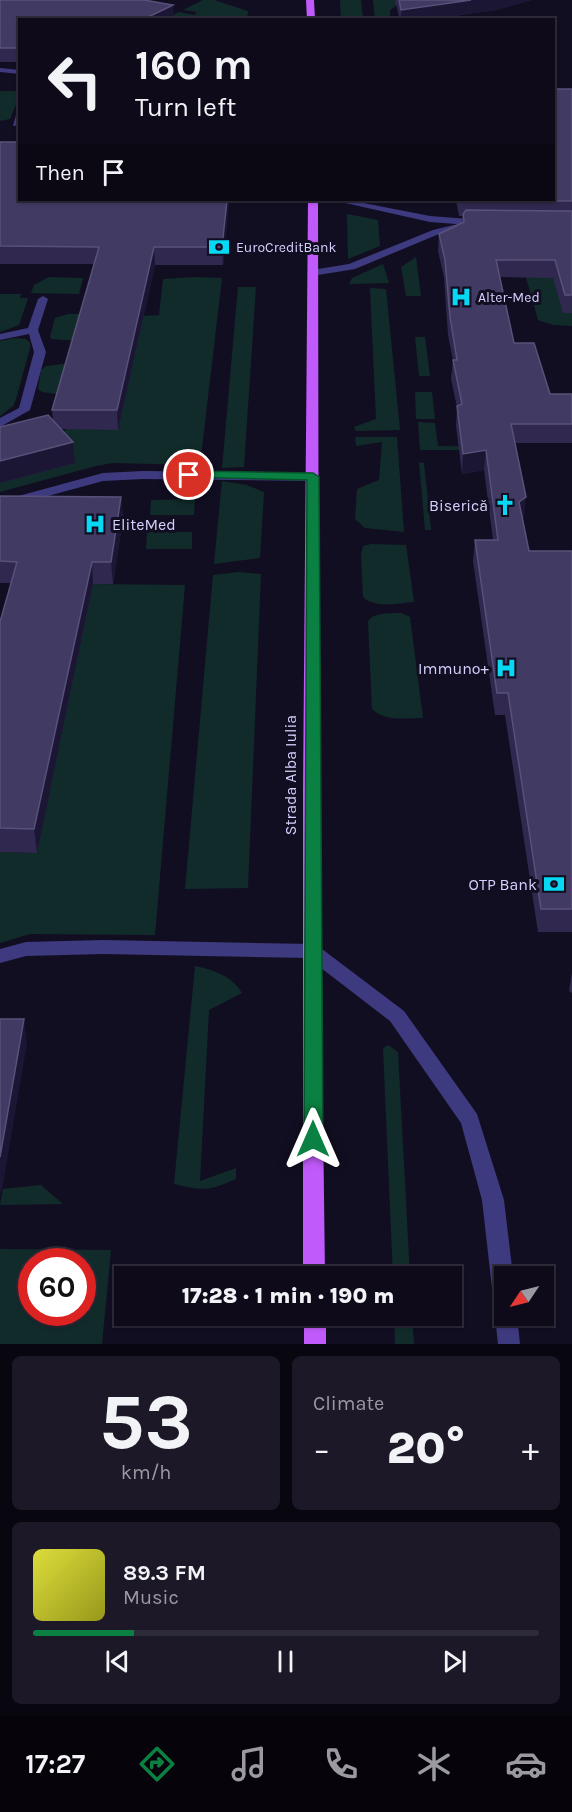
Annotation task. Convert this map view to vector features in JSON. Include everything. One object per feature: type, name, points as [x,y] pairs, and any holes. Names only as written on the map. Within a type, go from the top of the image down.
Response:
[{"type":"main road","points":[[310,0],[311,18]]},
{"type":"main road","name":"Strada Alba Iulia","points":[[313,201],[314,1266]]},
{"type":"main road","points":[[315,1326],[315,1344]]},
{"type":"street","points":[[0,70],[18,72]]},
{"type":"street","points":[[342,201],[430,219],[498,223]]},
{"type":"street","points":[[312,273],[351,267],[436,232],[476,223]]},
{"type":"street","points":[[0,423],[24,410],[40,352],[33,330],[43,299]]},
{"type":"street","points":[[0,337],[33,330]]},
{"type":"street","points":[[0,505],[103,477],[144,475],[313,477]]},
{"type":"street","points":[[0,956],[26,949],[312,951],[397,1016],[470,1120],[493,1200],[500,1266]]},
{"type":"street","points":[[507,1326],[509,1344]]},
{"type":"green space","points":[[203,0],[214,0],[248,11],[247,18],[169,17],[179,12],[194,15],[197,12],[183,10]]},
{"type":"green space","points":[[340,0],[361,0],[363,18],[341,18]]},
{"type":"green space","points":[[373,0],[405,0],[390,10],[390,18],[375,18]]},
{"type":"green space","points":[[18,87],[18,99],[10,119],[0,121],[0,91],[17,91]]},
{"type":"green space","points":[[347,214],[378,220],[380,246],[348,259]]},
{"type":"green space","points":[[416,257],[421,296],[406,296],[401,267]]},
{"type":"green space","points":[[383,264],[389,283],[349,284],[352,278]]},
{"type":"green space","points":[[572,271],[572,326],[553,325],[538,320],[525,274]]},
{"type":"green space","points":[[49,277],[83,278],[79,294],[31,293],[34,285]]},
{"type":"green space","points":[[222,278],[200,465],[113,463],[0,492],[0,483],[67,429],[143,316],[159,315],[163,279]]},
{"type":"green space","points":[[238,287],[256,287],[244,467],[222,468]]},
{"type":"green space","points":[[370,288],[386,289],[400,430],[356,431],[354,427],[376,419]]},
{"type":"green space","points":[[0,294],[21,294],[20,298],[28,298],[19,325],[0,332]]},
{"type":"green space","points":[[68,314],[87,314],[79,341],[52,339],[50,337],[55,318]]},
{"type":"green space","points":[[415,337],[425,337],[430,376],[419,376]]},
{"type":"green space","points":[[15,338],[26,339],[30,343],[30,348],[13,406],[0,416],[0,341]]},
{"type":"green space","points":[[73,363],[64,395],[42,392],[38,389],[41,370],[46,366]]},
{"type":"green space","points":[[415,392],[432,392],[435,419],[416,419]]},
{"type":"green space","points":[[418,422],[435,423],[438,446],[516,447],[516,450],[420,450]]},
{"type":"green space","points":[[355,437],[397,437],[404,532],[365,528],[355,519],[357,489],[379,480],[382,442],[356,446]]},
{"type":"green space","points":[[419,462],[424,463],[431,530],[425,530]]},
{"type":"green space","points":[[222,481],[247,485],[264,492],[260,558],[214,564]]},
{"type":"green space","points":[[195,499],[194,515],[150,515],[151,500]]},
{"type":"green space","points":[[147,532],[192,532],[192,549],[146,549]]},
{"type":"green space","points":[[371,544],[406,545],[414,602],[380,604],[363,597],[361,555],[363,546]]},
{"type":"green space","points":[[238,572],[261,574],[248,888],[185,889],[213,575]]},
{"type":"green space","points":[[92,584],[185,585],[155,935],[30,934],[0,943],[0,852],[37,853]]},
{"type":"green space","points":[[401,613],[410,617],[423,718],[390,718],[372,709],[368,621],[376,615]]},
{"type":"green space","points":[[195,966],[222,975],[233,982],[242,993],[209,1010],[200,1181],[236,1168],[236,1179],[206,1189],[174,1184]]},
{"type":"green space","points":[[388,1045],[398,1052],[409,1266],[393,1266],[383,1048]]},
{"type":"green space","points":[[41,1185],[63,1204],[0,1205],[3,1189]]},
{"type":"green space","points":[[0,1249],[18,1249],[18,1326],[96,1326],[96,1250],[111,1250],[102,1344],[0,1344]]},
{"type":"green space","points":[[394,1326],[413,1326],[414,1344],[395,1344]]},
{"type":"building","points":[[0,0],[144,0],[173,5],[146,18],[18,18],[18,48],[0,48]]},
{"type":"building","points":[[399,0],[471,0],[401,10]]},
{"type":"building","points":[[555,89],[572,89],[572,201],[555,201]]},
{"type":"building","points":[[0,142],[18,142],[18,201],[227,201],[222,247],[154,247],[117,410],[52,410],[99,247],[0,246]]},
{"type":"building","points":[[466,210],[572,211],[572,295],[565,295],[555,260],[496,260],[514,343],[534,343],[550,394],[572,394],[572,424],[511,424],[526,497],[519,502],[529,551],[572,551],[572,909],[541,909],[508,693],[497,693],[475,540],[498,540],[486,450],[463,454],[457,406],[462,404],[453,360],[457,360],[450,317],[445,260],[439,234],[464,222],[463,214]]},
{"type":"building","points":[[48,415],[73,442],[0,461],[0,427]]},
{"type":"building","points":[[0,496],[121,497],[111,562],[92,562],[34,829],[0,828],[0,622],[17,562],[0,561]]},
{"type":"building","points":[[0,1019],[24,1019],[0,1157]]},
{"type":"place","name":"EuroCreditBank","points":[[219,247]]},
{"type":"place","name":"Alter-Med","points":[[461,297]]},
{"type":"place","name":"Biserică","points":[[505,505]]},
{"type":"place","name":"EliteMed","points":[[95,524]]},
{"type":"place","name":"Immuno+","points":[[506,668]]},
{"type":"place","name":"OTP Bank","points":[[554,884]]},
{"type":"route","points":[[189,475],[313,477],[311,812],[313,1139]]}]
